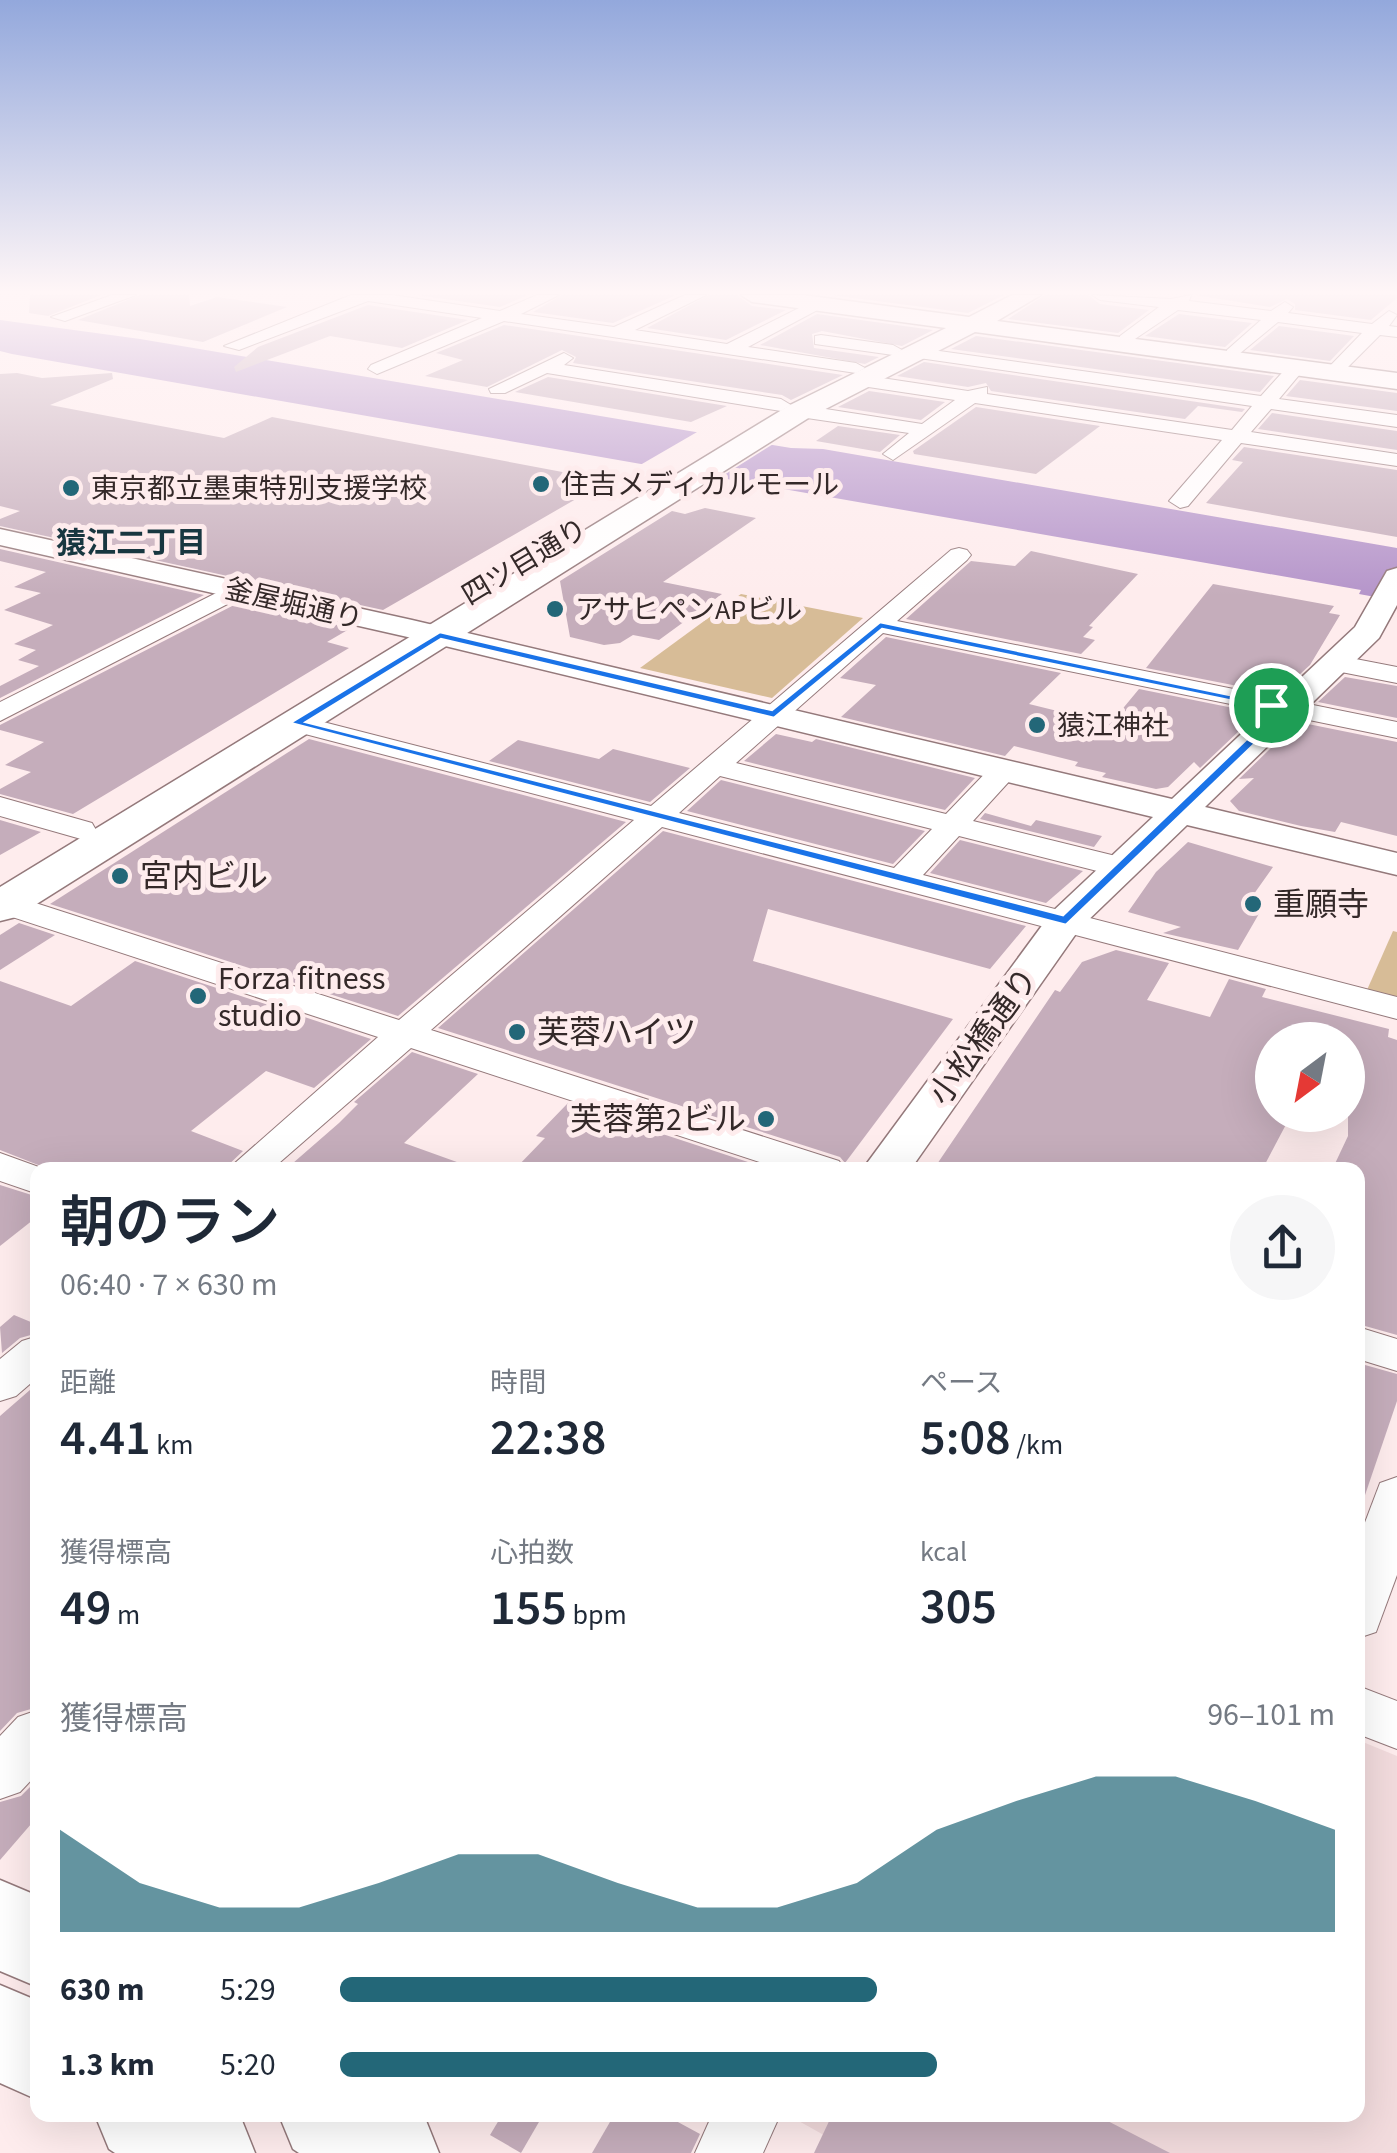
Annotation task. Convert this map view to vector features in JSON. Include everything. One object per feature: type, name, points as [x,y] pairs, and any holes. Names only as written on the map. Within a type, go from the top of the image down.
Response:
[{"type":"main road","points":[[791,408],[816,395]]},
{"type":"main road","name":"四ツ目通り","points":[[2,897],[81,830],[426,632],[791,408]]},
{"type":"main road","name":"四ツ目通り","points":[[2,897],[296,723],[426,632]]},
{"type":"main road","points":[[0,1922],[30,1939]]},
{"type":"main road","points":[[0,2031],[30,2048]]},
{"type":"main road","points":[[339,2122],[390,2153]]},
{"type":"street","points":[[716,395],[926,430]]},
{"type":"street","points":[[964,395],[1397,460]]},
{"type":"street","points":[[1217,395],[1397,421]]},
{"type":"street","points":[[1180,501],[1270,395]]},
{"type":"street","points":[[893,454],[972,397]]},
{"type":"street","name":"釜屋堀通り","points":[[0,537],[426,632],[1397,864]]},
{"type":"street","points":[[256,1162],[959,555]]},
{"type":"street","points":[[0,713],[236,590]]},
{"type":"street","name":"小松橋通り","points":[[892,1162],[1066,920],[1374,625],[1387,593]]},
{"type":"street","points":[[880,625],[1397,730]]},
{"type":"street","points":[[1335,662],[1397,675]]},
{"type":"street","points":[[296,723],[1397,1008]]},
{"type":"street","points":[[714,766],[1121,866]]},
{"type":"street","points":[[902,879],[1005,769]]},
{"type":"street","points":[[0,806],[81,830]]},
{"type":"street","points":[[2,897],[404,1034],[801,1162]]},
{"type":"street","points":[[0,1166],[30,1178]]},
{"type":"street","points":[[1365,1345],[1397,1356]]},
{"type":"street","points":[[0,1384],[30,1359]]},
{"type":"street","points":[[1365,1595],[1397,1496]]},
{"type":"street","points":[[1365,1713],[1397,1725]]},
{"type":"street","points":[[0,1774],[30,1742]]},
{"type":"street","points":[[728,2153],[744,2122]]},
{"type":"shaded area","points":[[249,395],[477,395],[791,448],[823,449],[1397,548],[1397,601],[1359,594],[1361,590]]},
{"type":"shaded area","points":[[741,594],[863,618],[772,698],[640,668]]},
{"type":"shaded area","points":[[1393,931],[1397,932],[1397,998],[1367,990]]},
{"type":"shaded area","points":[[1365,1743],[1397,1756],[1397,2153],[856,2153],[801,2122],[1365,2122]]},
{"type":"pier","points":[[704,428],[778,441],[713,482],[635,468]]},
{"type":"building","points":[[0,395],[73,395],[50,405],[224,438],[272,417],[589,477],[563,491],[583,495],[383,610],[0,526],[0,519],[20,511],[0,506]]},
{"type":"building","points":[[535,395],[662,395],[727,406],[691,422]]},
{"type":"building","points":[[860,395],[900,395],[945,402],[921,420],[838,407]]},
{"type":"building","points":[[1022,395],[1153,395],[1245,409],[1242,412],[1198,406],[1185,419]]},
{"type":"building","points":[[1397,395],[1397,411],[1286,396]]},
{"type":"building","points":[[976,407],[1100,426],[1036,474],[914,454]]},
{"type":"building","points":[[1272,413],[1397,431],[1397,450],[1258,429]]},
{"type":"building","points":[[838,426],[900,435],[880,452],[816,441]]},
{"type":"building","points":[[1244,447],[1397,470],[1397,537],[1206,503],[1243,462],[1232,460]]},
{"type":"building","points":[[705,508],[756,518],[663,582],[722,594],[659,640],[633,635],[620,643],[604,645],[570,637],[560,581],[672,511],[685,514]]},
{"type":"building","points":[[0,549],[204,595],[0,698],[0,686],[39,666],[18,660],[36,650],[14,644],[53,625],[4,610],[41,593],[14,587],[46,572],[0,561]]},
{"type":"building","points":[[1031,551],[1138,574],[1089,626],[1093,627],[1083,637],[1095,640],[1081,654],[906,619],[971,561],[1015,566]]},
{"type":"building","points":[[1213,584],[1334,606],[1329,613],[1340,615],[1310,665],[1278,694],[1146,668]]},
{"type":"building","points":[[238,603],[351,628],[327,642],[349,648],[73,814],[0,794],[0,789],[31,772],[5,765],[44,742],[0,730],[0,725]]},
{"type":"building","points":[[886,637],[1061,673],[1029,704],[1110,724],[1139,689],[1258,713],[1200,768],[1194,762],[1168,787],[1156,789],[1102,777],[1106,773],[1075,766],[1078,762],[1014,746],[1005,756],[841,717],[876,685],[840,678]]},
{"type":"building","points":[[1345,677],[1397,686],[1397,718],[1318,702]]},
{"type":"building","points":[[1298,722],[1397,742],[1397,836],[1341,822],[1335,832],[1301,826],[1239,811],[1230,801],[1254,778],[1239,779]]},
{"type":"building","points":[[776,734],[812,742],[816,739],[975,778],[945,810],[744,761]]},
{"type":"building","points":[[309,739],[626,822],[398,1016],[50,904]]},
{"type":"building","points":[[518,740],[599,759],[613,749],[690,768],[650,802],[489,761]]},
{"type":"building","points":[[721,780],[925,831],[893,864],[687,811]]},
{"type":"building","points":[[985,813],[1031,826],[1036,820],[1102,836],[1094,847],[980,819]]},
{"type":"building","points":[[0,820],[41,832],[0,855]]},
{"type":"building","points":[[663,831],[1026,926],[990,969],[768,909],[753,961],[953,1019],[846,1162],[438,1028]]},
{"type":"building","points":[[960,840],[1083,871],[1046,903],[930,873]]},
{"type":"building","points":[[1188,842],[1273,867],[1244,908],[1260,912],[1238,950],[1163,933],[1181,927],[1128,912],[1156,872]]},
{"type":"building","points":[[19,923],[55,935],[0,970],[0,935]]},
{"type":"building","points":[[1116,950],[1169,963],[1147,1000],[1210,1017],[1229,979],[1266,989],[1262,997],[1361,1022],[1255,1022],[1255,1132],[1282,1132],[1266,1162],[938,1162],[1055,990],[1060,992],[1082,962]]},
{"type":"building","points":[[135,961],[371,1039],[314,1088],[266,1071],[191,1131],[243,1151],[231,1162],[31,1162],[0,1150],[0,981],[71,1006]]},
{"type":"building","points":[[1365,1023],[1389,1029],[1388,1037],[1397,1040],[1397,1335],[1365,1326],[1365,1162],[1336,1162],[1348,1132],[1365,1132]]},
{"type":"building","points":[[412,1052],[478,1074],[404,1143],[457,1162],[294,1162],[358,1104],[354,1102]]},
{"type":"building","points":[[568,1103],[748,1162],[522,1162],[545,1138],[536,1136]]},
{"type":"building","points":[[0,1185],[30,1194],[30,1222],[0,1246]]},
{"type":"building","points":[[14,1315],[30,1322],[30,1335],[20,1338],[2,1353],[0,1327]]},
{"type":"building","points":[[1365,1365],[1397,1374],[1397,1401],[1365,1495]]},
{"type":"building","points":[[30,1390],[30,1709],[17,1713],[0,1731],[0,1416]]},
{"type":"building","points":[[30,1787],[30,1825],[0,1860],[0,1802],[21,1796]]},
{"type":"building","points":[[498,2122],[539,2122],[521,2153],[490,2135]]},
{"type":"building","points":[[610,2122],[678,2122],[700,2134],[691,2153],[592,2153]]},
{"type":"building","points":[[829,2122],[1110,2122],[1170,2153],[814,2153]]},
{"type":"place","name":"住吉メディカルモール","points":[[541,484]]},
{"type":"place","name":"東京都立墨東特別支援学校","points":[[71,488]]},
{"type":"place","name":"アサヒペンAPビル","points":[[555,609]]},
{"type":"place","name":"猿江神社","points":[[1037,725]]},
{"type":"place","name":"宮内ビル","points":[[120,876]]},
{"type":"place","name":"重願寺","points":[[1253,904]]},
{"type":"place","name":"Forza fitness studio","points":[[198,996]]},
{"type":"place","name":"芙蓉ハイツ","points":[[517,1032]]},
{"type":"place","name":"芙蓉第2ビル","points":[[766,1119]]},
{"type":"district","name":"猿江二丁目","points":[[131,543]]},
{"type":"route","points":[[880,625],[1271,705],[1286,708],[1066,920],[296,723],[440,636],[774,714],[880,625]]}]
